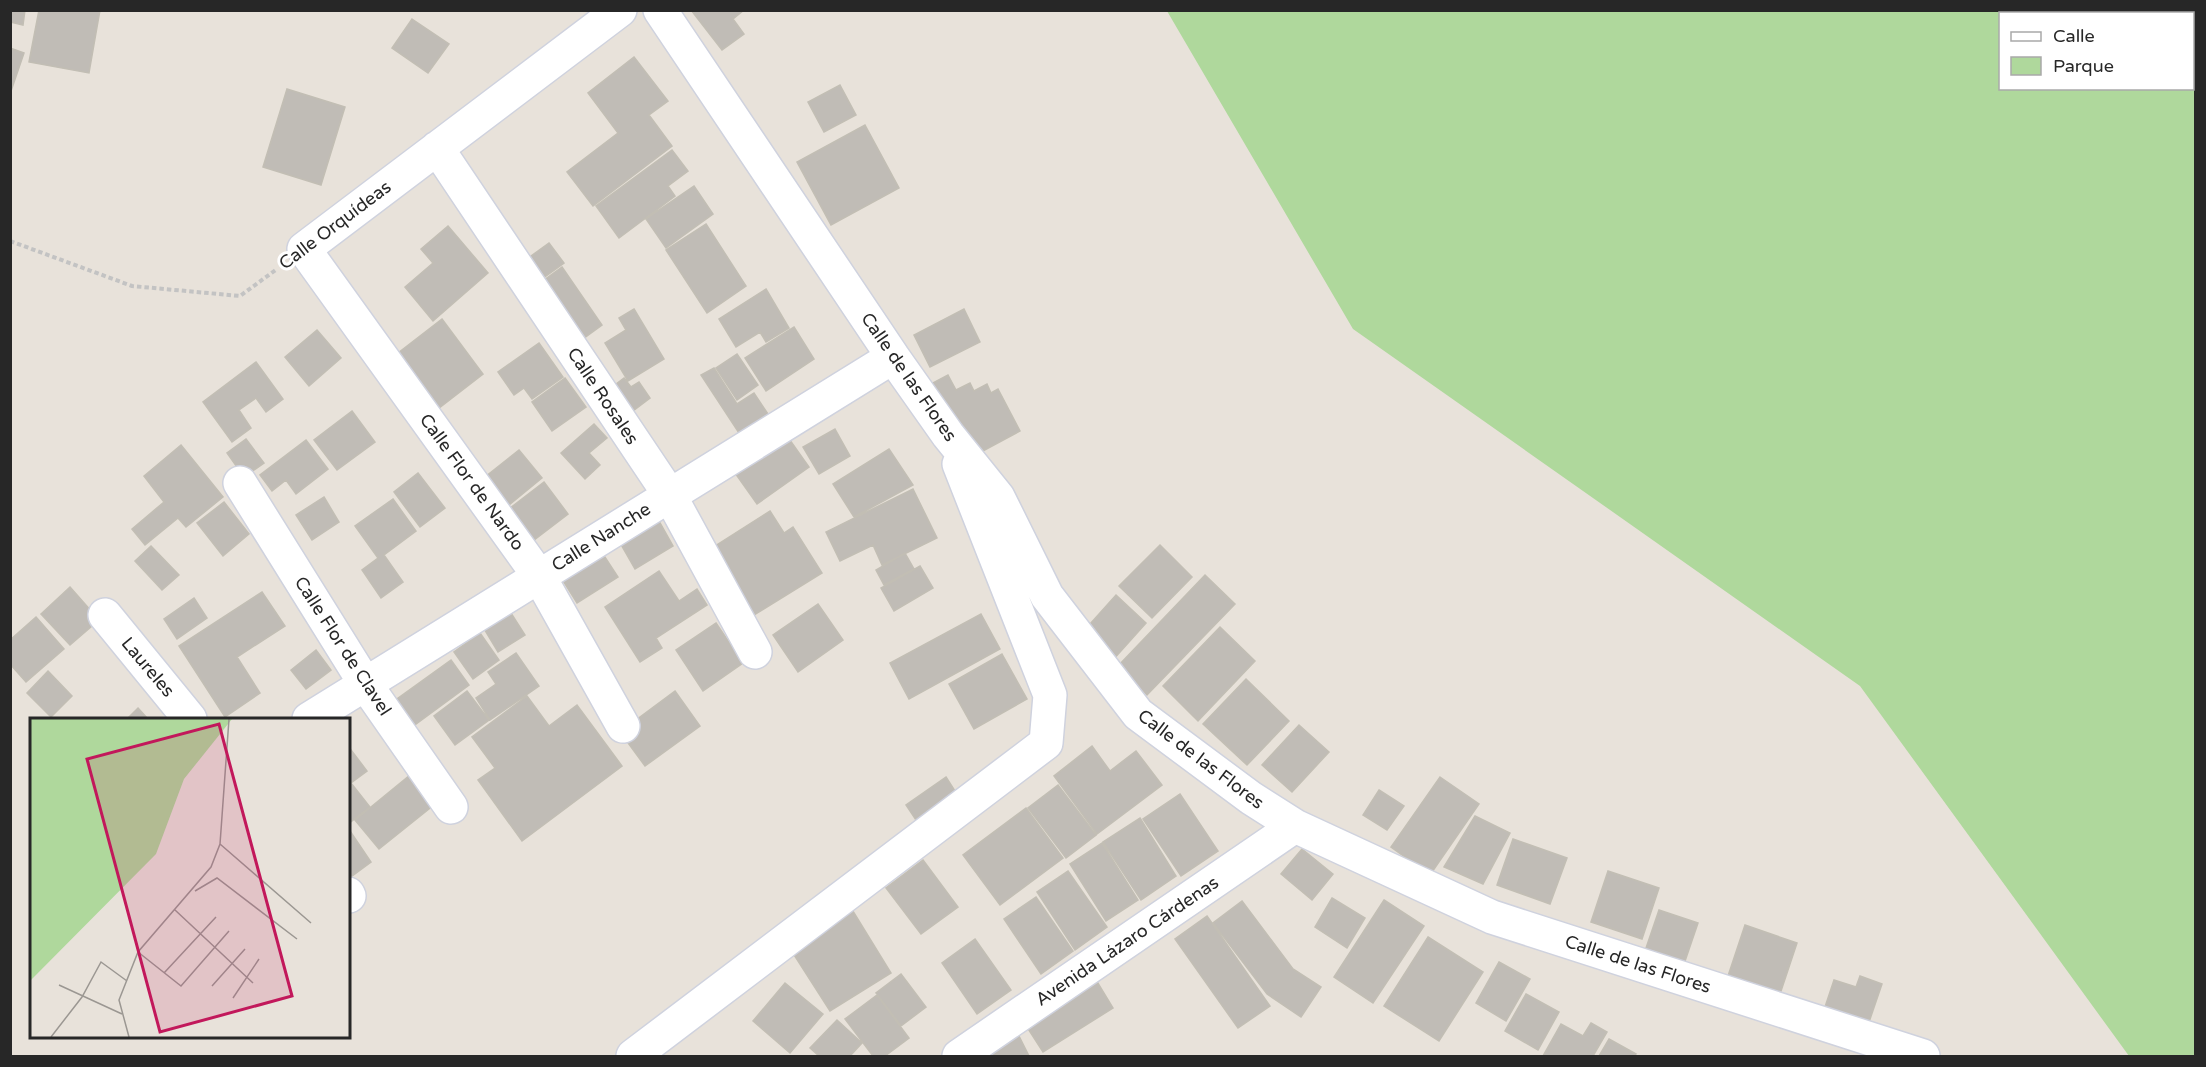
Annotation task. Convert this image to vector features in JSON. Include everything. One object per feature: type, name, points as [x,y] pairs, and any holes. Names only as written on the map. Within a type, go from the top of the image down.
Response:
[{"type":"street","name":"Calle Orquídeas","points":[[304,249],[620,10]]},
{"type":"street","name":"Calle de las Flores","points":[[660,10],[893,357],[948,435],[998,497],[1047,596],[1138,714],[1251,798],[1294,826],[1492,917],[1923,1056]]},
{"type":"street","name":"Calle Rosales","points":[[437,148],[669,495],[756,652]]},
{"type":"street","name":"Calle Flor de Nardo","points":[[304,249],[539,576],[623,726]]},
{"type":"street","name":"Calle Nanche","points":[[311,718],[893,357]]},
{"type":"street","points":[[633,1056],[1046,743],[1050,695],[948,435]]},
{"type":"street","name":"Calle Flor de Clavel","points":[[240,483],[366,685],[451,807]]},
{"type":"street","name":"Laureles","points":[[105,615],[189,718]]},
{"type":"street","name":"Avenida Lázaro Cárdenas","points":[[959,1056],[1294,826]]},
{"type":"path","name":"Calle Orquídeas","points":[[10,241],[132,286],[240,296],[304,249]]},
{"type":"green space","points":[[1167,11],[2195,11],[2195,1056],[2129,1056],[1860,686],[1353,329]]},
{"type":"building","points":[[10,10],[25,10],[23,25],[10,22]]},
{"type":"building","points":[[39,10],[100,10],[89,73],[29,62]]},
{"type":"building","points":[[691,10],[744,10],[733,19],[744,34],[722,50]]},
{"type":"building","points":[[412,19],[449,44],[428,73],[392,48]]},
{"type":"building","points":[[10,48],[24,53],[10,94]]},
{"type":"building","points":[[634,57],[668,101],[649,115],[672,146],[593,206],[567,172],[618,133],[588,93]]},
{"type":"building","points":[[840,85],[856,115],[824,132],[808,102]]},
{"type":"building","points":[[287,89],[345,107],[321,185],[263,167]]},
{"type":"building","points":[[865,125],[899,188],[831,225],[797,162]]},
{"type":"building","points":[[672,150],[688,171],[668,186],[675,196],[619,238],[596,206]]},
{"type":"building","points":[[694,186],[713,214],[666,248],[646,219]]},
{"type":"building","points":[[706,224],[746,286],[707,313],[666,250]]},
{"type":"building","points":[[448,226],[488,273],[433,321],[405,287],[433,263],[421,249]]},
{"type":"building","points":[[549,243],[564,263],[535,284],[520,264]]},
{"type":"building","points":[[562,267],[602,325],[576,344],[536,286]]},
{"type":"building","points":[[766,289],[789,328],[766,342],[760,332],[736,347],[719,319]]},
{"type":"building","points":[[634,309],[664,359],[628,381],[605,343],[626,330],[619,318]]},
{"type":"building","points":[[964,309],[980,342],[930,367],[914,335]]},
{"type":"building","points":[[442,319],[483,374],[434,412],[393,357]]},
{"type":"building","points":[[794,327],[814,359],[766,391],[745,358]]},
{"type":"building","points":[[317,330],[341,358],[309,386],[285,357]]},
{"type":"building","points":[[539,343],[563,377],[532,399],[524,388],[514,395],[498,372]]},
{"type":"building","points":[[737,354],[758,385],[737,400],[716,368]]},
{"type":"building","points":[[256,362],[283,399],[266,412],[256,398],[239,410],[251,428],[232,442],[203,402]]},
{"type":"building","points":[[714,368],[737,404],[754,393],[768,414],[739,433],[701,375]]},
{"type":"building","points":[[948,375],[956,390],[970,383],[974,391],[987,384],[991,393],[998,389],[1020,431],[968,459],[929,385]]},
{"type":"building","points":[[565,378],[586,407],[552,431],[532,402]]},
{"type":"building","points":[[624,378],[631,387],[639,382],[650,398],[629,414],[611,388]]},
{"type":"building","points":[[352,411],[375,442],[337,470],[314,440]]},
{"type":"building","points":[[594,424],[607,438],[589,453],[600,465],[585,479],[561,453]]},
{"type":"building","points":[[835,429],[850,456],[819,474],[803,447]]},
{"type":"building","points":[[787,436],[809,467],[757,504],[735,473]]},
{"type":"building","points":[[246,439],[264,463],[244,477],[227,453]]},
{"type":"building","points":[[306,440],[328,469],[296,494],[286,480],[272,491],[260,475]]},
{"type":"building","points":[[181,445],[223,497],[186,527],[178,518],[145,545],[132,529],[164,502],[144,476]]},
{"type":"building","points":[[889,449],[913,485],[854,517],[833,484]]},
{"type":"building","points":[[519,450],[542,478],[499,513],[476,484]]},
{"type":"building","points":[[418,473],[445,508],[420,527],[394,492]]},
{"type":"building","points":[[544,482],[568,514],[525,547],[501,515]]},
{"type":"building","points":[[913,489],[937,538],[882,565],[873,545],[840,561],[826,532]]},
{"type":"building","points":[[324,497],[339,522],[312,540],[296,515]]},
{"type":"building","points":[[393,499],[416,531],[384,555],[403,582],[381,598],[362,570],[378,558],[355,526]]},
{"type":"building","points":[[224,502],[249,534],[223,556],[197,523]]},
{"type":"building","points":[[770,511],[784,533],[793,527],[822,573],[754,615],[712,548]]},
{"type":"building","points":[[654,512],[673,546],[635,569],[615,534]]},
{"type":"building","points":[[597,545],[618,577],[577,603],[557,571]]},
{"type":"building","points":[[1160,545],[1192,577],[1152,618],[1119,586]]},
{"type":"building","points":[[151,546],[179,575],[162,590],[135,561]]},
{"type":"building","points":[[905,553],[914,569],[884,585],[876,570]]},
{"type":"building","points":[[920,566],[933,588],[894,611],[881,588]]},
{"type":"building","points":[[659,571],[679,601],[697,589],[707,605],[656,638],[662,648],[640,662],[605,607]]},
{"type":"building","points":[[1205,575],[1235,604],[1147,695],[1118,666]]},
{"type":"building","points":[[70,587],[99,620],[70,645],[41,614]]},
{"type":"building","points":[[262,592],[285,626],[237,657],[260,693],[225,717],[179,646]]},
{"type":"building","points":[[1116,595],[1146,623],[1112,661],[1082,633]]},
{"type":"building","points":[[194,598],[207,618],[177,639],[164,619]]},
{"type":"building","points":[[818,604],[843,640],[798,672],[773,635]]},
{"type":"building","points":[[509,610],[525,635],[498,652],[483,627]]},
{"type":"building","points":[[981,614],[1000,649],[909,699],[890,663]]},
{"type":"building","points":[[36,617],[64,649],[26,682],[10,664],[10,640]]},
{"type":"building","points":[[716,623],[743,663],[703,691],[676,650]]},
{"type":"building","points":[[1220,627],[1255,661],[1198,721],[1163,686]]},
{"type":"building","points":[[480,633],[499,660],[473,679],[454,652]]},
{"type":"building","points":[[316,650],[331,670],[306,689],[291,670]]},
{"type":"building","points":[[516,653],[539,686],[490,720],[476,698],[496,684],[488,672]]},
{"type":"building","points":[[1002,654],[1027,699],[974,729],[949,684]]},
{"type":"building","points":[[451,660],[469,685],[408,730],[390,704]]},
{"type":"building","points":[[48,671],[72,696],[51,717],[27,693]]},
{"type":"building","points":[[1246,679],[1289,721],[1247,765],[1203,724]]},
{"type":"building","points":[[467,691],[489,720],[455,745],[434,716]]},
{"type":"building","points":[[675,691],[700,726],[645,766],[620,732]]},
{"type":"building","points":[[527,696],[549,726],[577,705],[622,766],[522,841],[478,780],[495,768],[472,737]]},
{"type":"building","points":[[138,708],[147,718],[128,718]]},
{"type":"building","points":[[1299,725],[1329,752],[1292,792],[1262,765]]},
{"type":"building","points":[[1092,746],[1110,771],[1136,751],[1162,785],[1097,834],[1054,776]]},
{"type":"building","points":[[350,749],[367,771],[351,783],[370,807],[350,822]]},
{"type":"building","points":[[410,775],[434,805],[379,849],[355,820]]},
{"type":"building","points":[[946,777],[962,802],[922,829],[906,805]]},
{"type":"building","points":[[1440,777],[1479,804],[1430,875],[1391,847]]},
{"type":"building","points":[[1058,785],[1096,835],[1066,858],[1028,808]]},
{"type":"building","points":[[1379,790],[1404,806],[1387,830],[1363,815]]},
{"type":"building","points":[[1180,794],[1218,851],[1181,876],[1143,819]]},
{"type":"building","points":[[1026,808],[1063,858],[1000,905],[963,855]]},
{"type":"building","points":[[1475,816],[1510,833],[1483,884],[1444,867]]},
{"type":"building","points":[[1140,818],[1176,876],[1141,900],[1103,842]]},
{"type":"building","points":[[350,831],[371,862],[350,878]]},
{"type":"building","points":[[1513,839],[1567,858],[1550,904],[1497,885]]},
{"type":"building","points":[[1102,843],[1138,900],[1106,921],[1070,864]]},
{"type":"building","points":[[1302,849],[1333,874],[1312,900],[1281,874]]},
{"type":"building","points":[[923,860],[958,907],[921,934],[886,888]]},
{"type":"building","points":[[1068,871],[1107,927],[1075,950],[1037,892]]},
{"type":"building","points":[[1608,871],[1659,888],[1642,939],[1591,922]]},
{"type":"building","points":[[1036,897],[1073,951],[1041,974],[1004,919]]},
{"type":"building","points":[[1332,898],[1365,918],[1347,948],[1315,927]]},
{"type":"building","points":[[1384,900],[1424,926],[1373,1003],[1334,977]]},
{"type":"building","points":[[1242,901],[1293,969],[1321,987],[1301,1017],[1267,994],[1213,923]]},
{"type":"building","points":[[851,908],[891,973],[830,1011],[789,947]]},
{"type":"building","points":[[1659,910],[1698,923],[1684,964],[1645,951]]},
{"type":"building","points":[[1207,916],[1270,1006],[1238,1028],[1175,939]]},
{"type":"building","points":[[1745,925],[1797,943],[1780,994],[1728,976]]},
{"type":"building","points":[[1428,937],[1483,972],[1439,1041],[1384,1006]]},
{"type":"building","points":[[975,939],[1011,990],[977,1014],[942,963]]},
{"type":"building","points":[[1499,962],[1530,979],[1506,1021],[1476,1003]]},
{"type":"building","points":[[901,974],[926,1007],[901,1026],[876,993]]},
{"type":"building","points":[[1860,976],[1882,984],[1867,1028],[1823,1013],[1834,980],[1856,987]]},
{"type":"building","points":[[1096,980],[1113,1008],[1043,1052],[1025,1024]]},
{"type":"building","points":[[785,983],[823,1014],[790,1053],[753,1021]]},
{"type":"building","points":[[1526,994],[1559,1012],[1538,1050],[1505,1031]]},
{"type":"building","points":[[877,995],[909,1038],[885,1056],[873,1056],[845,1019]]},
{"type":"building","points":[[837,1020],[862,1043],[850,1056],[819,1056],[810,1048]]},
{"type":"building","points":[[1591,1023],[1607,1032],[1593,1056],[1543,1056],[1561,1024],[1583,1036]]},
{"type":"building","points":[[1018,1034],[1029,1056],[973,1056]]},
{"type":"building","points":[[1609,1039],[1636,1054],[1634,1056],[1599,1056]]}]
